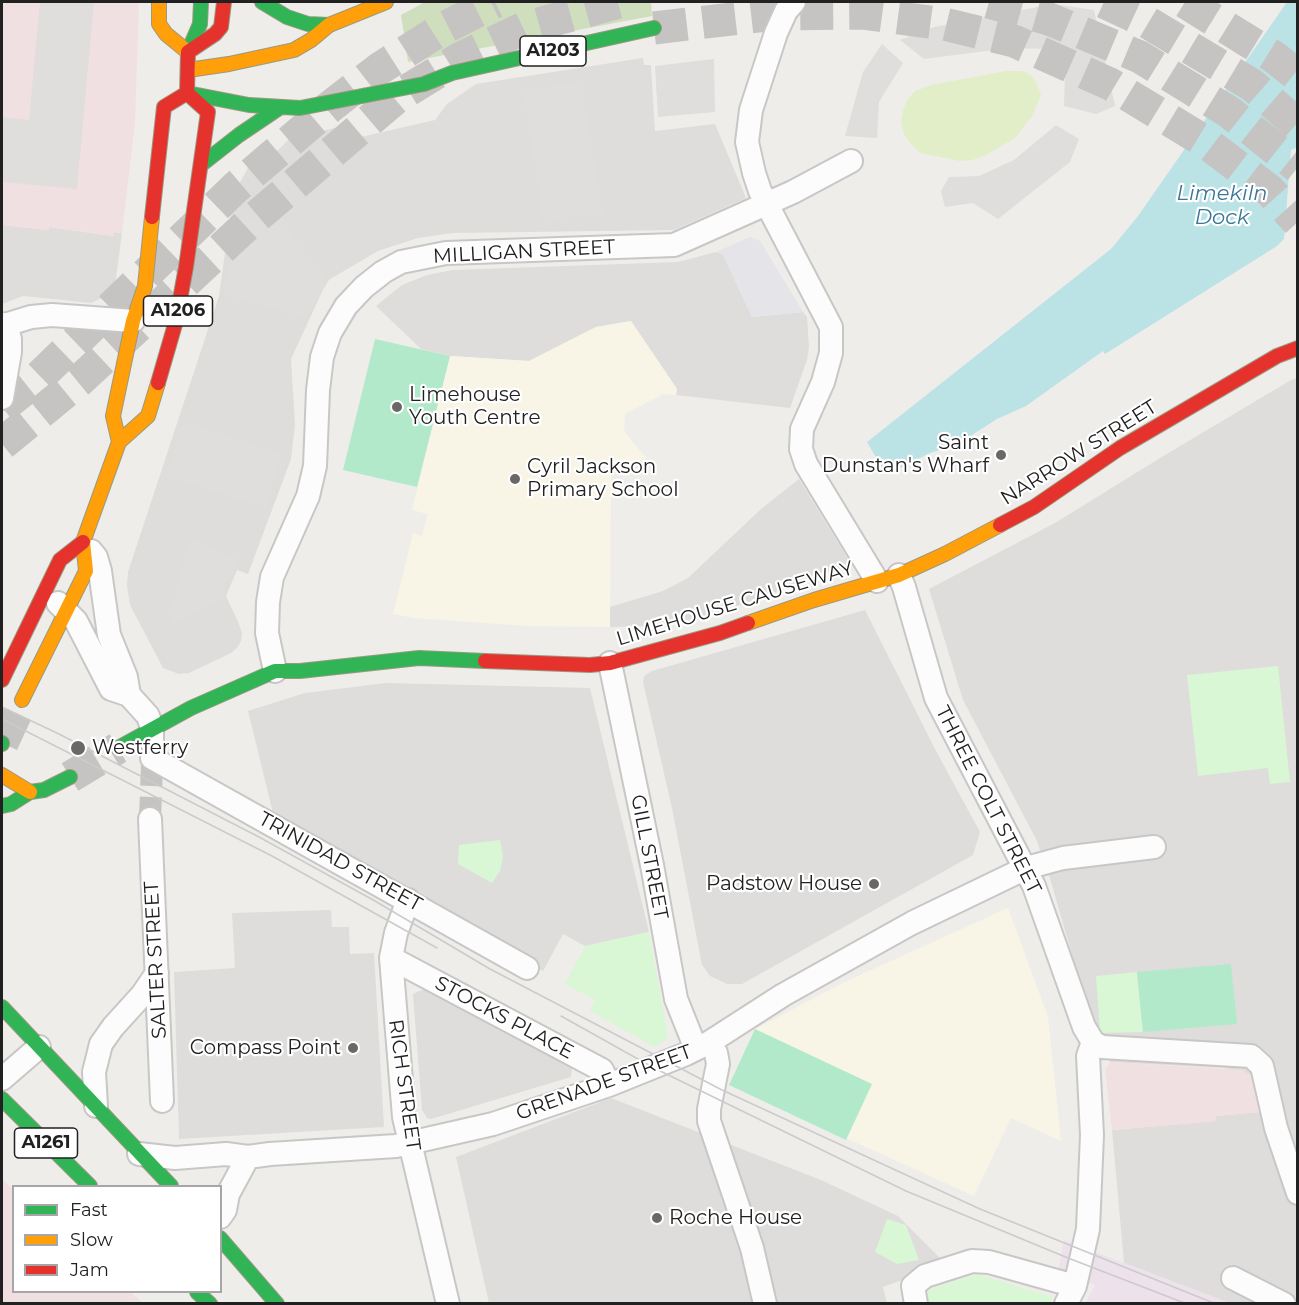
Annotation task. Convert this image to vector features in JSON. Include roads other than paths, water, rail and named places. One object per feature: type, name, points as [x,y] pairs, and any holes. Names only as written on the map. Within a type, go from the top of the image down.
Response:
[{"type":"main road","points":[[159,2],[159,24],[165,34],[188,52]]},
{"type":"main road","points":[[188,52],[201,24],[201,2]]},
{"type":"main road","points":[[188,52],[215,34],[221,27],[224,2]]},
{"type":"main road","points":[[262,2],[286,17],[309,24],[329,25]]},
{"type":"main road","points":[[188,70],[294,50],[329,25],[387,2]]},
{"type":"main road","points":[[184,22],[188,52],[187,93]]},
{"type":"main road","name":"A1203","points":[[187,93],[279,108],[300,108],[424,84],[452,73],[654,28]]},
{"type":"main road","name":"A1206","points":[[22,700],[86,571],[83,542],[120,442],[148,416],[176,321],[202,164],[208,112],[187,93],[164,107],[145,286],[133,321],[113,416],[120,442]]},
{"type":"main road","points":[[202,164],[238,135],[279,108]]},
{"type":"main road","name":"NARROW STREET","points":[[888,578],[945,554],[1034,507],[1120,448],[1277,356],[1298,348]]},
{"type":"main road","points":[[2,680],[60,560],[83,542]]},
{"type":"main road","name":"LIMEHOUSE CAUSEWAY","points":[[118,748],[191,708],[275,671],[300,671],[419,658],[590,665],[610,663],[720,633],[814,600],[888,578]]},
{"type":"main road","points":[[2,775],[30,792]]},
{"type":"main road","points":[[2,806],[11,804],[30,792],[44,789],[70,777]]},
{"type":"main road","name":"A1261","points":[[2,1007],[170,1185]]},
{"type":"main road","name":"A1261","points":[[2,1099],[89,1185]]},
{"type":"main road","points":[[222,1240],[277,1304]]},
{"type":"main road","points":[[198,1293],[210,1304]]},
{"type":"street","name":"THREE COLT STREET","points":[[794,2],[786,11],[777,33],[747,127],[749,154],[760,191],[831,327],[831,353],[824,382],[802,429],[801,449],[806,464],[888,578],[904,587],[936,698],[1034,885],[1084,1027],[1093,1042]]},
{"type":"street","name":"MILLIGAN STREET","points":[[275,671],[267,633],[268,602],[272,577],[308,496],[317,428],[322,357],[330,333],[346,306],[364,287],[401,262],[446,253],[674,245],[767,204],[851,161]]},
{"type":"street","points":[[2,398],[10,352],[10,339],[4,325],[31,317],[52,315],[133,321]]},
{"type":"street","points":[[83,542],[96,557],[108,635],[126,677],[129,695]]},
{"type":"street","points":[[45,592],[67,610],[76,621],[111,689],[129,695],[148,716],[152,728]]},
{"type":"street","name":"GILL STREET","points":[[610,663],[652,865],[676,999],[703,1046],[716,1053],[718,1064],[709,1109],[709,1121],[752,1248],[765,1304]]},
{"type":"street","name":"TRINIDAD STREET","points":[[152,728],[152,761],[408,900],[527,968]]},
{"type":"street","name":"SALTER STREET","points":[[150,819],[162,1101]]},
{"type":"street","name":"GRENADE STREET","points":[[139,1154],[175,1158],[225,1154],[248,1157],[410,1144],[493,1124],[609,1085],[703,1046],[783,995],[912,923],[1026,868],[1063,858],[1154,847]]},
{"type":"street","name":"RICH STREET","points":[[408,900],[396,933],[391,958],[404,1116],[448,1304]]},
{"type":"street","name":"STOCKS PLACE","points":[[391,958],[602,1070],[609,1085]]},
{"type":"street","points":[[96,1106],[94,1072],[101,1044],[142,995],[157,973]]},
{"type":"street","points":[[916,1304],[913,1286],[925,1276],[972,1261],[989,1262],[1071,1295],[1088,1229],[1092,1135],[1088,1056],[1093,1042],[1102,1047],[1251,1056],[1262,1066],[1286,1126],[1298,1193]]},
{"type":"street","points":[[2,1079],[39,1047]]},
{"type":"street","points":[[222,1214],[228,1194],[248,1157]]},
{"type":"street","points":[[1233,1278],[1284,1304]]},
{"type":"water","name":"Limekiln Dock","points":[[1287,2],[1297,2],[1298,147],[1291,150],[1284,239],[1277,246],[1105,354],[1103,351],[1026,406],[997,419],[956,445],[930,453],[886,475],[867,442],[1111,249],[1138,216]]},
{"type":"tunnel","points":[[2,407],[36,380],[235,188],[331,106],[379,69],[440,30],[495,2]]},
{"type":"tunnel","points":[[2,444],[80,380],[249,223],[397,97],[459,59],[524,28],[619,2]]},
{"type":"tunnel","points":[[989,2],[1049,19],[1140,57],[1229,112],[1298,167]]},
{"type":"tunnel","points":[[1104,2],[1147,22],[1252,85],[1298,125]]},
{"type":"tunnel","points":[[1185,2],[1274,57],[1298,76]]},
{"type":"tunnel","points":[[654,28],[775,14],[862,13],[944,24],[1014,41],[1110,84],[1204,141],[1270,191],[1298,222]]},
{"type":"tunnel","points":[[2,743],[22,700]]},
{"type":"tunnel","points":[[70,777],[118,748]]},
{"type":"tunnel","points":[[150,819],[152,765]]},
{"type":"tram line","points":[[2,707],[259,837],[375,901],[490,969],[722,1090],[980,1209],[1216,1304]]},
{"type":"tram line","points":[[2,719],[272,856],[437,948]]},
{"type":"tram line","points":[[561,1016],[654,1068],[906,1191],[1187,1304]]},
{"type":"place","name":"Limehouse Youth Centre","points":[[397,407]]},
{"type":"place","name":"Saint Dunstan's Wharf","points":[[1001,455]]},
{"type":"place","name":"Cyril Jackson Primary School","points":[[515,479]]},
{"type":"place","name":"Westferry","points":[[78,748]]},
{"type":"place","name":"Padstow House","points":[[874,884]]},
{"type":"place","name":"Compass Point","points":[[353,1048]]},
{"type":"place","name":"Roche House","points":[[657,1218]]}]
